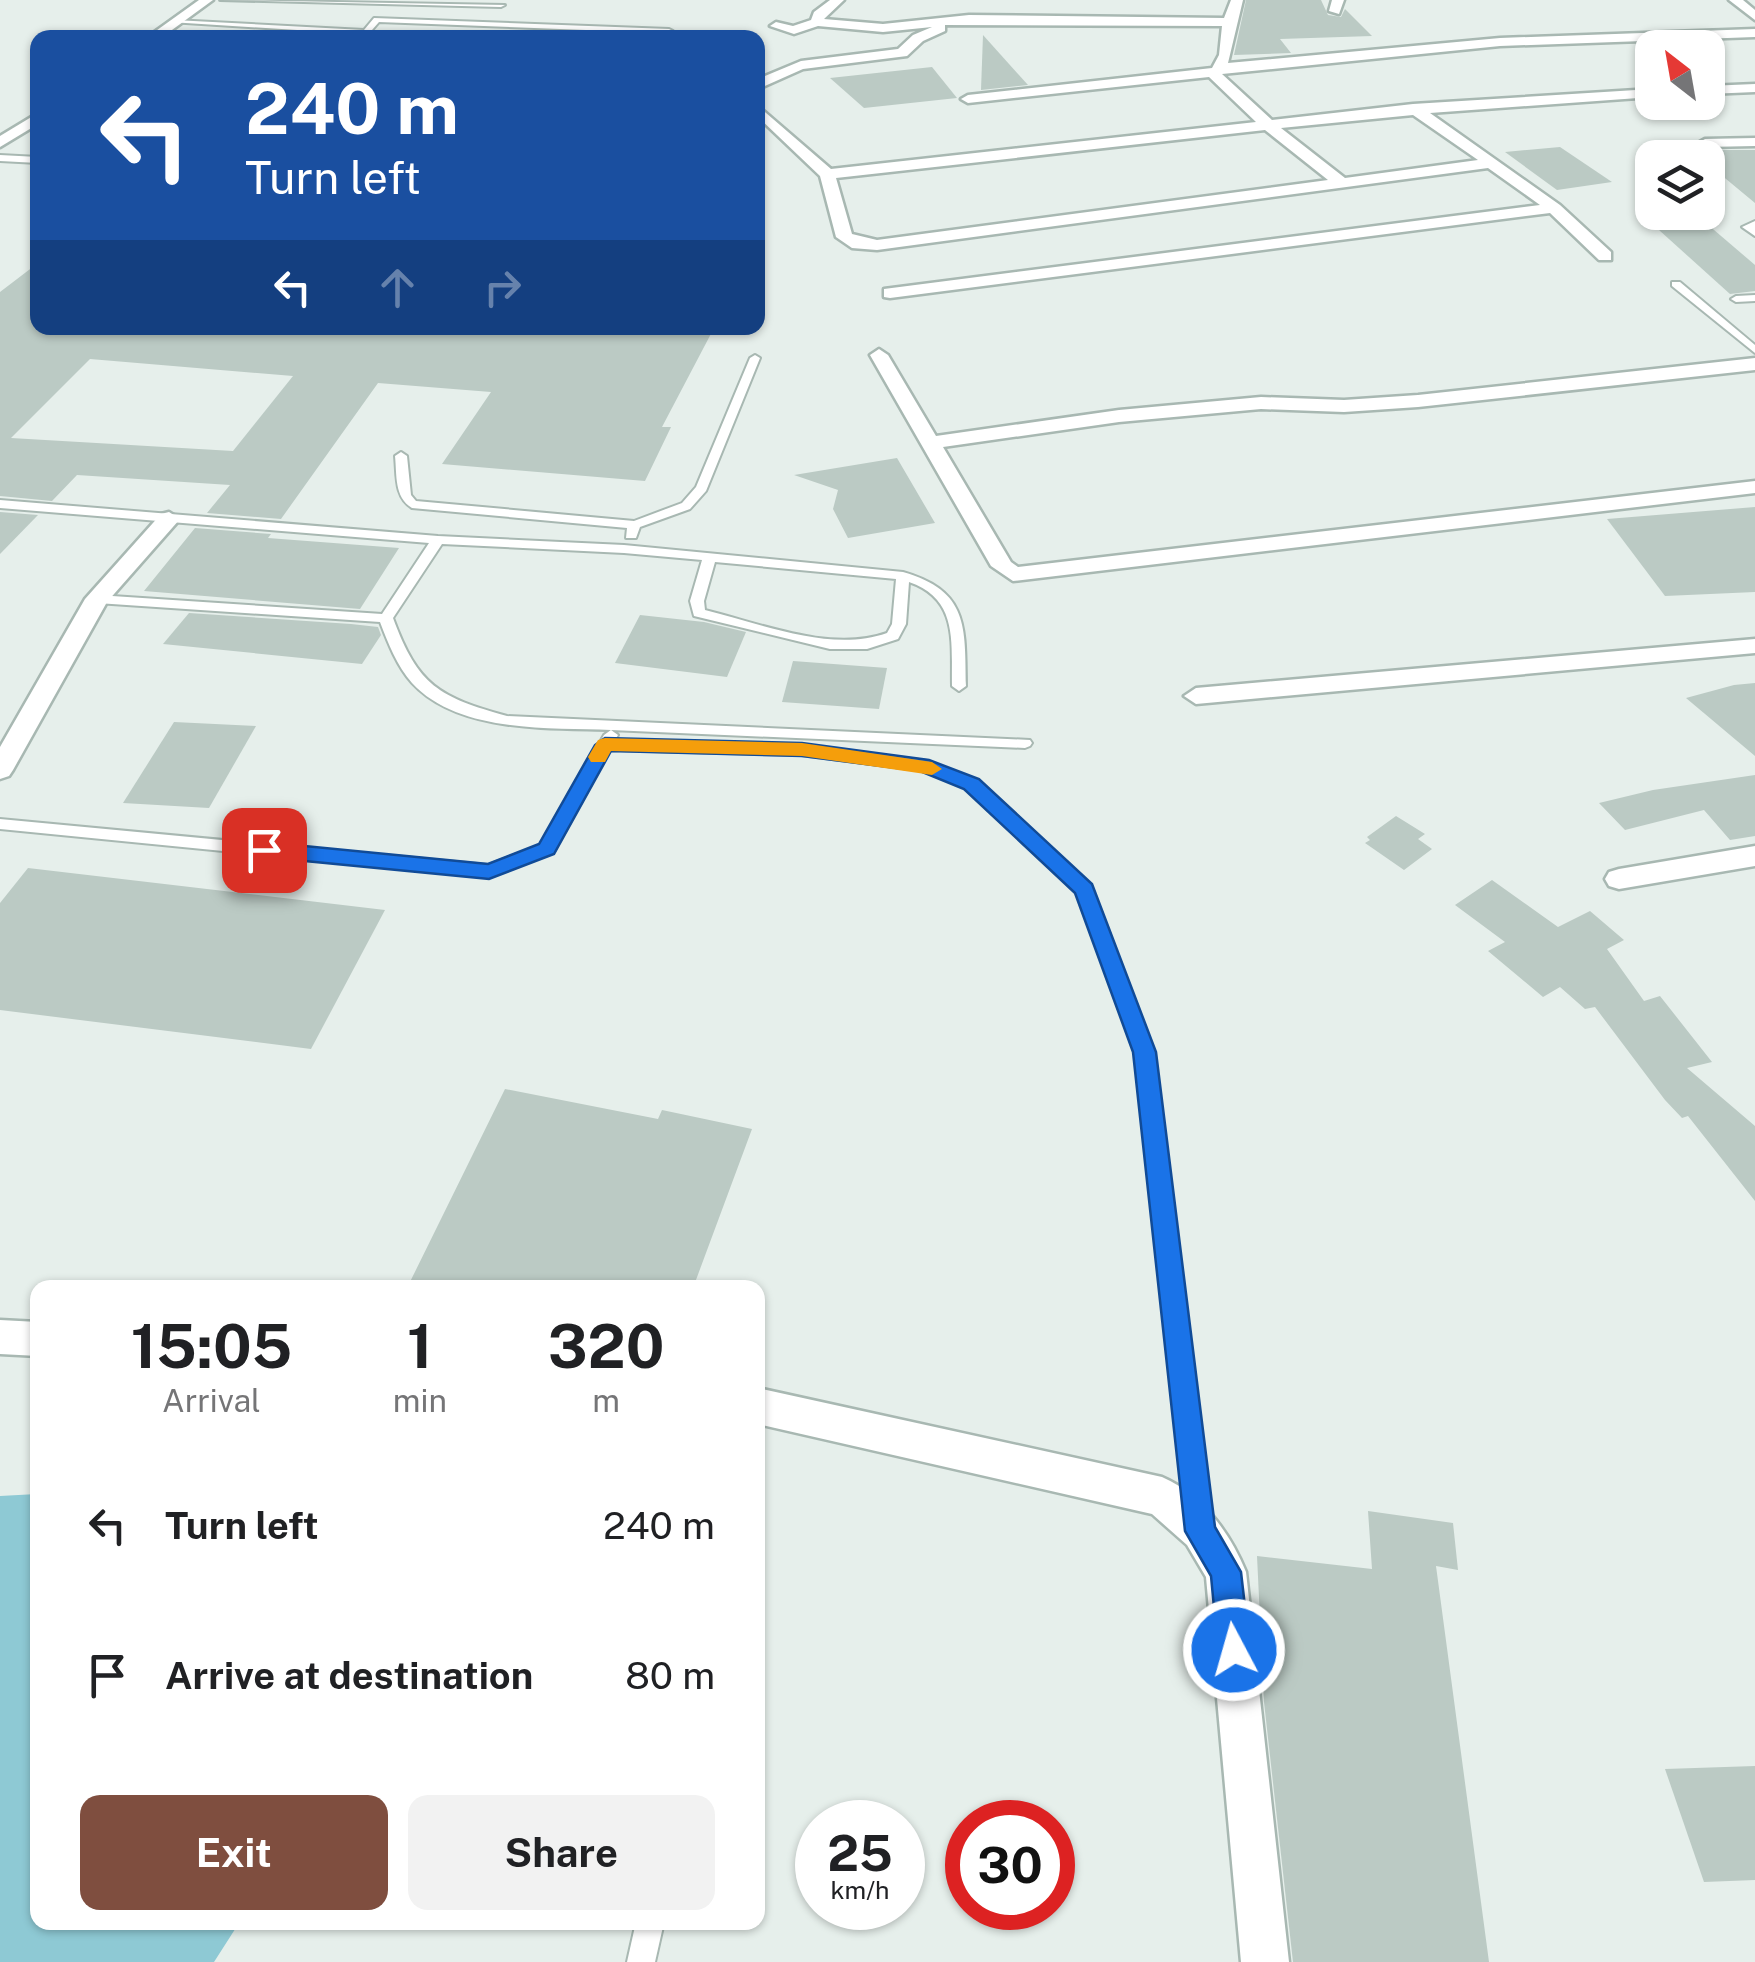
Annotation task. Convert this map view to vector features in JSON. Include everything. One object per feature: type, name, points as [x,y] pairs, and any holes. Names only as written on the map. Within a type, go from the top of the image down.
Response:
[{"type":"street","points":[[163,30],[207,0]]},
{"type":"street","points":[[817,22],[818,15],[838,0]]},
{"type":"street","points":[[1216,70],[1226,54],[1228,22],[1237,0]]},
{"type":"street","points":[[1735,0],[1755,16]]},
{"type":"street","points":[[776,26],[794,30],[817,22],[884,28],[969,19],[1228,22]]},
{"type":"street","points":[[765,79],[801,65],[902,53],[918,38],[946,24]]},
{"type":"street","points":[[968,98],[1500,42],[1755,33]]},
{"type":"street","points":[[1216,70],[1221,82],[1268,125],[1344,185]]},
{"type":"street","points":[[1725,89],[1755,88]]},
{"type":"street","points":[[827,174],[1413,108],[1635,94]]},
{"type":"street","points":[[1413,108],[1554,208],[1606,256]]},
{"type":"street","points":[[765,116],[827,174],[844,236],[858,244],[1458,171],[1484,164],[1486,159]]},
{"type":"street","points":[[0,143],[30,122]]},
{"type":"street","points":[[1725,143],[1755,142]]},
{"type":"street","points":[[890,293],[1554,208]]},
{"type":"street","points":[[880,355],[1002,566],[1013,574],[1755,488]]},
{"type":"street","points":[[931,443],[1136,414],[1261,403],[1344,406],[1418,401],[1755,364]]},
{"type":"street","points":[[0,770],[97,598],[169,519]]},
{"type":"street","points":[[1196,696],[1755,646]]},
{"type":"street","points":[[1619,879],[1755,856]]},
{"type":"street","points":[[0,1337],[30,1339]]},
{"type":"street","points":[[765,1412],[1162,1497],[1200,1531],[1226,1572],[1265,1962]]},
{"type":"lane","points":[[224,0],[501,6]]},
{"type":"lane","points":[[368,30],[377,20],[620,30]]},
{"type":"lane","points":[[174,22],[291,30]]},
{"type":"lane","points":[[0,158],[30,160]]},
{"type":"lane","points":[[1755,224],[1747,227],[1755,233]]},
{"type":"lane","points":[[1676,284],[1755,350]]},
{"type":"lane","points":[[1736,299],[1755,298]]},
{"type":"lane","points":[[401,456],[405,495],[412,504],[636,525],[686,506],[702,488],[755,358]]},
{"type":"lane","points":[[0,504],[438,540],[624,549],[902,576],[929,582],[952,603],[960,686]]},
{"type":"lane","points":[[624,549],[636,525]]},
{"type":"lane","points":[[386,618],[438,540]]},
{"type":"lane","points":[[709,559],[697,601],[698,613],[830,645],[867,645],[893,636],[899,624],[902,576]]},
{"type":"lane","points":[[97,598],[386,618]]},
{"type":"lane","points":[[386,618],[398,656],[417,681],[446,704],[507,721],[1026,744]]},
{"type":"lane","points":[[0,824],[489,871],[547,849],[616,726]]},
{"type":"lane","points":[[605,745],[802,750],[922,765],[972,784],[1084,889],[1144,1052],[1200,1531]]},
{"type":"lane","points":[[642,1962],[648,1930]]},
{"type":"water","points":[[30,1494],[30,1930],[235,1930],[214,1962],[0,1962],[0,1496]]},
{"type":"building","points":[[1246,0],[1321,0],[1328,15],[1341,17],[1345,9],[1372,36],[1280,39],[1291,53],[1234,55]]},
{"type":"building","points":[[983,35],[1028,85],[981,90]]},
{"type":"building","points":[[932,67],[957,98],[864,108],[830,78]]},
{"type":"building","points":[[1560,147],[1612,182],[1557,190],[1505,152]]},
{"type":"building","points":[[1725,150],[1755,150],[1755,203],[1725,178]]},
{"type":"building","points":[[1659,230],[1714,230],[1755,265],[1755,291],[1730,294]]},
{"type":"building","points":[[30,269],[30,335],[710,335],[662,427],[671,427],[645,481],[442,464],[491,392],[378,383],[281,519],[207,513],[230,485],[77,475],[52,501],[0,496],[0,292]],"holes":[[[90,359],[293,376],[233,451],[11,438]]]},
{"type":"building","points":[[897,458],[935,523],[848,538],[833,509],[838,490],[794,475]]},
{"type":"building","points":[[1755,507],[1755,592],[1665,596],[1607,519]]},
{"type":"building","points":[[0,512],[38,515],[0,554]]},
{"type":"building","points":[[195,528],[399,548],[360,609],[144,591]]},
{"type":"building","points":[[189,613],[378,627],[381,635],[362,664],[163,644]]},
{"type":"building","points":[[640,615],[704,622],[746,632],[727,677],[615,663]]},
{"type":"building","points":[[793,661],[887,668],[879,709],[782,702]]},
{"type":"building","points":[[1755,683],[1755,756],[1686,698]]},
{"type":"building","points":[[174,722],[256,726],[209,808],[123,803]]},
{"type":"building","points":[[1755,775],[1755,836],[1730,840],[1704,810],[1625,830],[1599,803],[1653,790]]},
{"type":"building","points":[[1396,816],[1425,834],[1418,839],[1432,849],[1404,870],[1365,843],[1370,840],[1367,837]]},
{"type":"building","points":[[28,868],[385,910],[311,1049],[0,1010],[0,903]]},
{"type":"building","points":[[1492,880],[1558,927],[1590,911],[1624,940],[1607,949],[1644,1001],[1660,996],[1712,1062],[1687,1068],[1755,1126],[1755,1201],[1688,1116],[1682,1118],[1665,1100],[1595,1007],[1585,1009],[1560,987],[1543,997],[1488,951],[1505,942],[1455,905]]},
{"type":"building","points":[[505,1089],[658,1119],[662,1110],[752,1129],[696,1280],[411,1280]]},
{"type":"building","points":[[1368,1511],[1453,1523],[1458,1570],[1436,1566],[1489,1962],[1293,1962],[1264,1702],[1257,1556],[1372,1569]]},
{"type":"building","points":[[1755,1766],[1755,1880],[1704,1882],[1665,1769]]},
{"type":"slow traffic","points":[[598,757],[605,745],[802,750],[932,769]]},
{"type":"route","points":[[264,850],[489,871],[547,849],[605,745],[802,750],[922,765],[972,784],[1084,889],[1144,1052],[1200,1531],[1226,1572],[1234,1650]]}]
